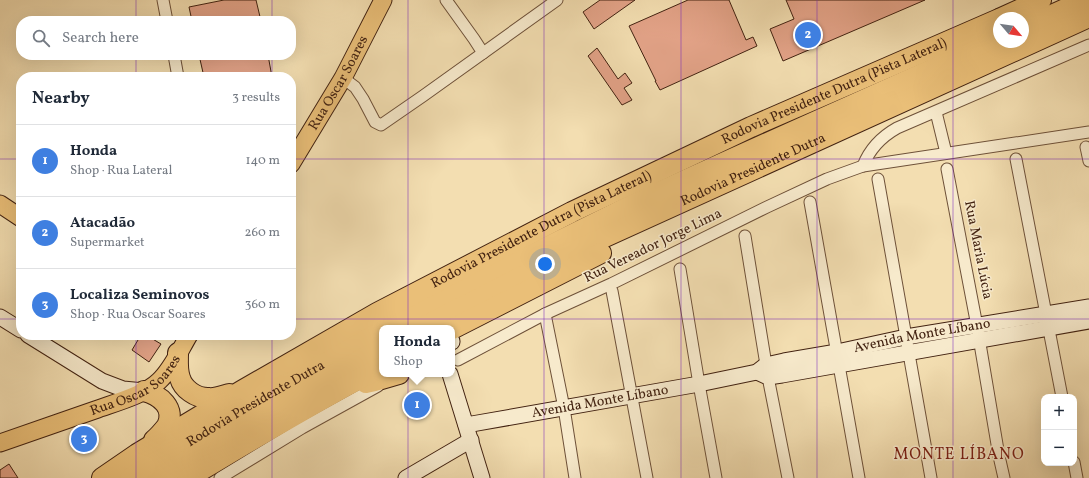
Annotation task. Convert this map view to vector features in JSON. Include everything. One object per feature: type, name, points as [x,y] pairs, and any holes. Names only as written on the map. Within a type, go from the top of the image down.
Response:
[{"type":"highway","name":"Rodovia Presidente Dutra (Pista Lateral)","points":[[1014,12],[1041,0]]},
{"type":"highway","points":[[1029,25],[1085,0]]},
{"type":"highway","name":"Rodovia Presidente Dutra","points":[[427,325],[552,261],[1089,17]]},
{"type":"highway","name":"Rodovia Presidente Dutra (Pista Lateral)","points":[[102,478],[138,454],[243,390],[377,313],[572,212],[751,127],[993,21]]},
{"type":"highway","name":"Rodovia Presidente Dutra","points":[[394,325],[478,281],[654,194],[993,41]]},
{"type":"highway","points":[[455,328],[567,271],[739,176]]},
{"type":"highway","points":[[455,344],[462,330],[477,317]]},
{"type":"highway","name":"Rodovia Presidente Dutra","points":[[130,478],[251,405],[379,333]]},
{"type":"highway","points":[[178,344],[178,367],[180,377],[183,385],[188,391],[203,398],[209,398],[220,397],[243,390]]},
{"type":"highway","name":"Rodovia Presidente Dutra","points":[[159,478],[226,436],[301,392],[379,350]]},
{"type":"highway","points":[[188,478],[348,385],[375,381],[383,377]]},
{"type":"highway","points":[[138,454],[160,434],[166,426],[169,418],[167,406],[162,399],[144,391]]},
{"type":"main road","name":"Rua Oscar Soares","points":[[296,156],[343,78],[383,0]]},
{"type":"main road","points":[[0,204],[16,215]]},
{"type":"main road","name":"Rua Oscar Soares","points":[[0,443],[121,401],[144,391],[159,381],[166,373],[178,344]]},
{"type":"street","points":[[163,0],[166,16]]},
{"type":"street","points":[[446,0],[483,53]]},
{"type":"street","points":[[343,78],[355,87],[376,124],[384,124],[557,0]]},
{"type":"street","points":[[863,166],[871,149],[881,139],[897,128],[1089,45]]},
{"type":"street","points":[[175,60],[177,72]]},
{"type":"street","points":[[936,112],[946,153]]},
{"type":"street","name":"Rua Vereador Jorge Lima","points":[[455,346],[545,314],[611,284],[827,179],[863,166],[1089,132]]},
{"type":"street","points":[[1086,147],[1089,161]]},
{"type":"street","points":[[1016,159],[1061,394]]},
{"type":"street","name":"Rua Maria Lúcia","points":[[947,169],[1004,478]]},
{"type":"street","points":[[878,179],[932,478]]},
{"type":"street","points":[[810,202],[859,478]]},
{"type":"street","points":[[745,236],[764,371],[788,478]]},
{"type":"street","points":[[680,269],[716,478]]},
{"type":"street","points":[[612,291],[647,478]]},
{"type":"street","name":"Avenida Monte Líbano","points":[[466,425],[838,358],[909,353],[979,340],[1048,322],[1089,307]]},
{"type":"street","points":[[545,314],[564,408],[575,478]]},
{"type":"street","points":[[0,317],[16,327]]},
{"type":"street","name":"Avenida Monte Líbano","points":[[838,358],[906,337],[977,326],[1089,321]]},
{"type":"street","points":[[36,340],[102,381],[123,389],[144,391]]},
{"type":"street","points":[[220,478],[385,377]]},
{"type":"street","points":[[451,377],[482,478]]},
{"type":"street","points":[[406,478],[471,440]]},
{"type":"street","points":[[1075,466],[1077,478]]},
{"type":"building","points":[[224,0],[256,0],[260,16],[191,16],[189,7]]},
{"type":"building","points":[[600,0],[635,0],[594,29],[583,12]]},
{"type":"building","points":[[688,0],[729,0],[746,40],[753,37],[757,46],[660,90],[629,26]]},
{"type":"building","points":[[786,0],[925,0],[783,61],[770,29],[794,19]]},
{"type":"building","points":[[597,48],[618,79],[625,73],[632,83],[624,88],[632,100],[622,105],[588,56]]},
{"type":"building","points":[[200,60],[269,60],[271,72],[203,72]]},
{"type":"building","points":[[138,340],[154,340],[161,344],[149,362],[132,350]]},
{"type":"building","points":[[9,464],[18,478],[0,478],[0,470]]},
{"type":"place","name":"Atacadão","points":[[808,35]]},
{"type":"place","name":"Honda","points":[[417,405]]},
{"type":"place","name":"Localiza Seminovos","points":[[84,439]]},
{"type":"district","name":"MONTE LÍBANO","points":[[959,455]]}]
